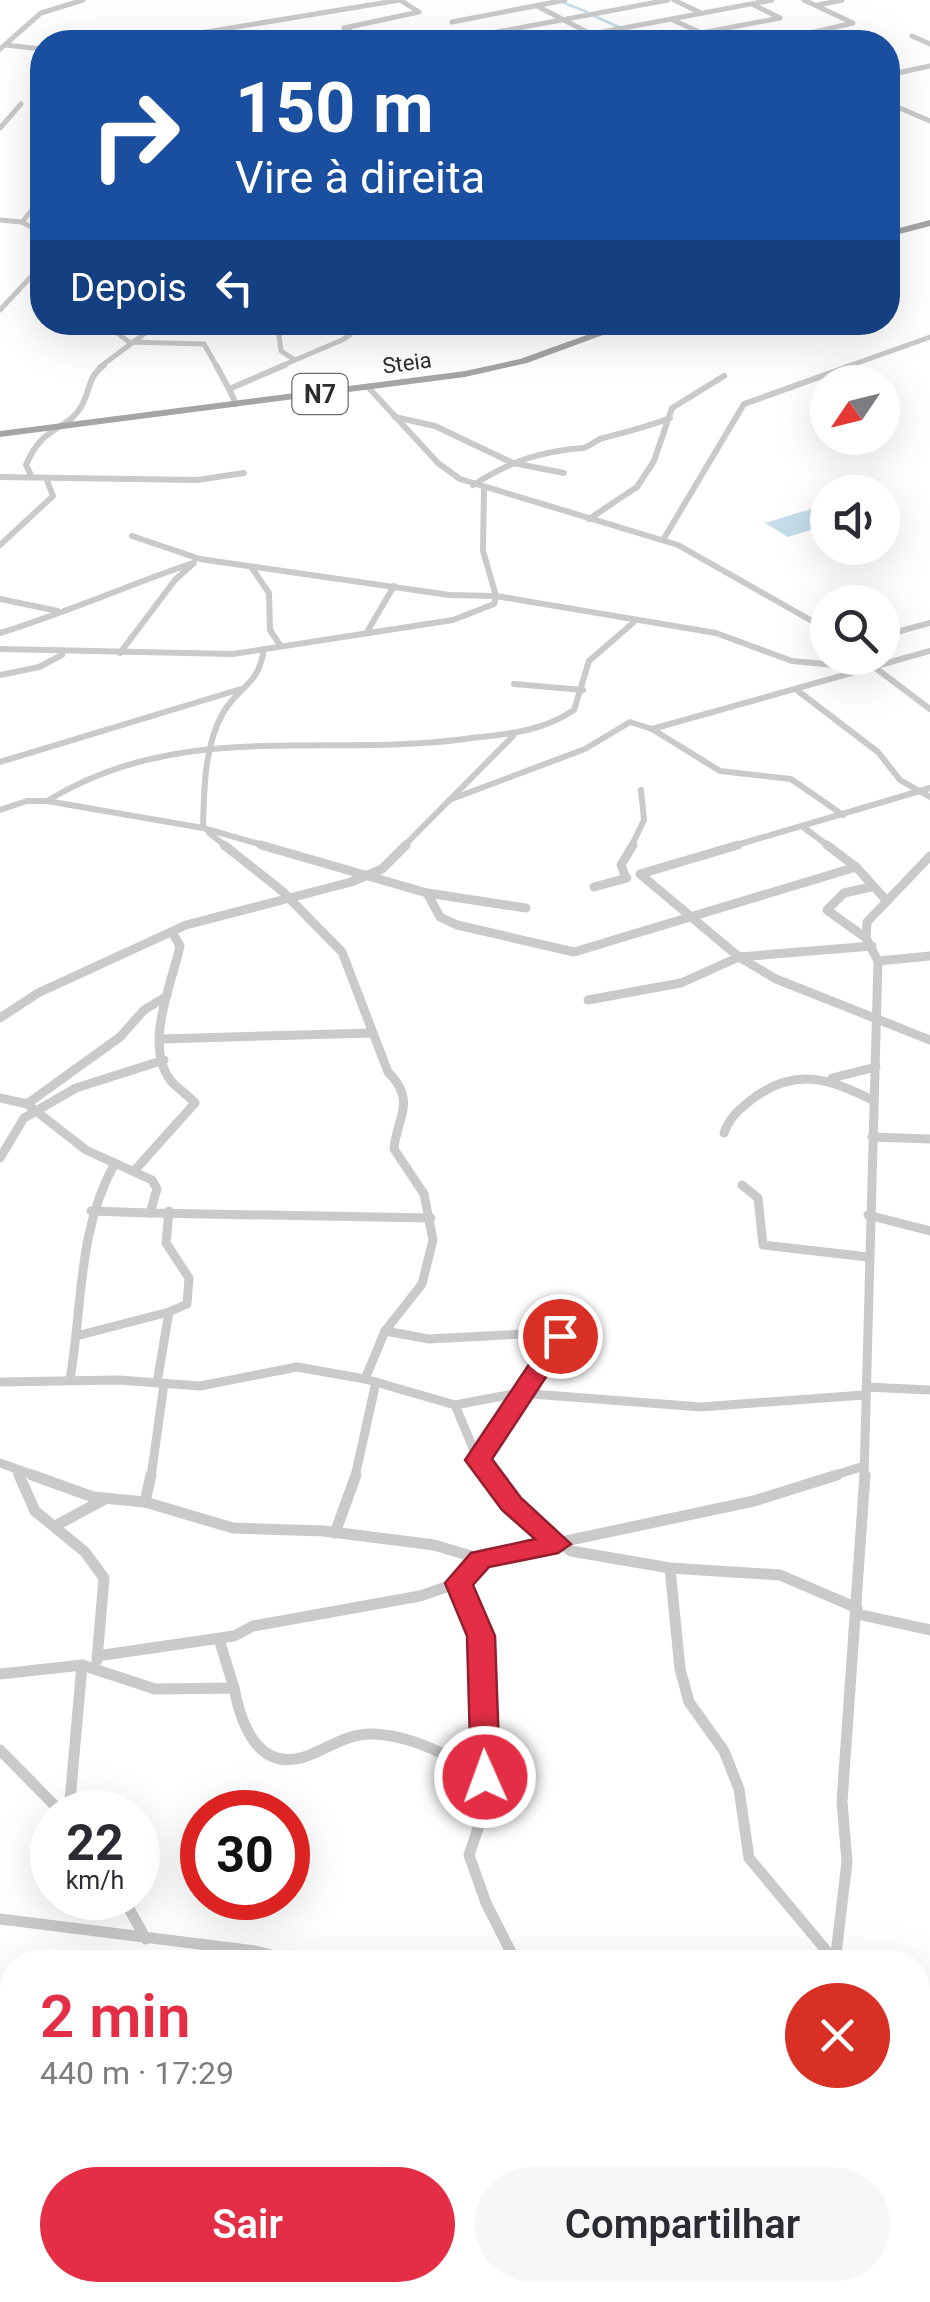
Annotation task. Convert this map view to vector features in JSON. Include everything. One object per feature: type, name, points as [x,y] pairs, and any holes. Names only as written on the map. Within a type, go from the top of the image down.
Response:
[{"type":"main road","points":[[900,231],[930,222]]},
{"type":"main road","name":"Steia","points":[[0,434],[350,391],[373,393],[393,385],[523,361],[597,335]]},
{"type":"street","points":[[2,47],[42,13],[83,0]]},
{"type":"street","points":[[219,30],[400,0],[419,12],[344,28],[348,30]]},
{"type":"street","points":[[452,22],[565,0]]},
{"type":"street","points":[[510,30],[672,0],[700,13]]},
{"type":"street","points":[[615,30],[772,0]]},
{"type":"street","points":[[804,0],[854,24],[827,30]]},
{"type":"street","points":[[816,6],[842,0]]},
{"type":"street","points":[[827,1],[833,9],[829,12]]},
{"type":"street","points":[[718,30],[780,18],[752,4]]},
{"type":"street","points":[[537,6],[580,30]]},
{"type":"street","points":[[671,19],[695,30]]},
{"type":"street","points":[[912,36],[930,44]]},
{"type":"street","points":[[2,47],[30,48]]},
{"type":"street","points":[[900,73],[930,66]]},
{"type":"street","points":[[0,128],[21,104]]},
{"type":"street","points":[[900,109],[930,121]]},
{"type":"street","points":[[22,222],[30,212]]},
{"type":"street","points":[[0,220],[30,226]]},
{"type":"street","points":[[918,226],[930,231]]},
{"type":"street","points":[[0,310],[30,278]]},
{"type":"street","points":[[122,335],[133,342],[203,343],[236,404]]},
{"type":"street","points":[[32,477],[26,463],[36,441],[80,410],[94,372],[142,335]]},
{"type":"street","points":[[279,335],[281,351],[296,360]]},
{"type":"street","points":[[229,389],[350,335]]},
{"type":"street","points":[[664,540],[744,404],[930,336]]},
{"type":"street","points":[[590,518],[619,507],[638,492],[655,466],[670,418],[668,413],[677,403],[724,376]]},
{"type":"street","points":[[373,393],[438,463],[473,485],[664,540],[810,620]]},
{"type":"street","points":[[396,416],[435,426],[513,463],[564,473]]},
{"type":"street","points":[[473,485],[513,463],[564,446],[585,448],[602,438],[621,437],[670,418]]},
{"type":"street","points":[[0,477],[197,480],[244,473]]},
{"type":"street","points":[[0,545],[54,496],[46,478]]},
{"type":"street","points":[[0,649],[224,655],[461,618],[494,604],[496,596],[483,550],[484,488]]},
{"type":"street","points":[[132,536],[196,561],[496,596],[716,633],[792,661],[810,662]]},
{"type":"street","points":[[0,633],[87,606],[128,585],[196,561]]},
{"type":"street","points":[[120,652],[175,580],[196,561]]},
{"type":"street","points":[[252,568],[269,593],[270,630],[280,645]]},
{"type":"street","points":[[367,632],[394,586]]},
{"type":"street","points":[[0,599],[60,612]]},
{"type":"street","points":[[47,801],[71,782],[118,763],[212,750],[513,736],[567,716],[583,690],[590,660],[634,622]]},
{"type":"street","points":[[900,631],[930,623]]},
{"type":"street","points":[[202,828],[202,783],[223,713],[240,690],[260,674],[264,649]]},
{"type":"street","points":[[900,658],[930,651]]},
{"type":"street","points":[[0,674],[39,667],[65,653]]},
{"type":"street","points":[[652,728],[798,691],[843,675]]},
{"type":"street","points":[[888,675],[930,709]]},
{"type":"street","points":[[514,684],[583,690]]},
{"type":"street","points":[[0,762],[240,690]]},
{"type":"street","points":[[798,691],[878,752],[900,780],[930,797]]},
{"type":"street","points":[[448,800],[479,792],[585,749],[630,722],[652,728],[720,771],[791,779],[843,814]]},
{"type":"street","points":[[0,1018],[38,993],[172,932],[365,876],[398,858],[402,846],[513,736]]},
{"type":"street","points":[[594,887],[930,788]]},
{"type":"street","points":[[626,878],[621,864],[646,812],[641,790]]},
{"type":"street","points":[[0,810],[27,800],[47,801],[202,828],[426,893],[526,908]]},
{"type":"street","points":[[803,827],[856,867],[887,901]]},
{"type":"street","points":[[202,828],[286,896],[342,952],[388,1072],[399,1083],[405,1118],[395,1136],[394,1148],[424,1194],[430,1218],[432,1252],[422,1284],[384,1331],[371,1380],[352,1493],[335,1533]]},
{"type":"street","points":[[836,1950],[847,1862],[842,1802],[868,1425],[868,1214],[878,961],[869,942],[868,922],[930,856]]},
{"type":"street","points":[[426,893],[440,917],[456,925],[518,936],[566,952],[856,867]]},
{"type":"street","points":[[640,874],[739,957],[776,979],[930,1040]]},
{"type":"street","points":[[869,942],[827,910],[844,893],[871,887]]},
{"type":"street","points":[[134,1171],[195,1103],[174,1084],[164,1060],[166,996],[180,946],[172,932]]},
{"type":"street","points":[[588,1000],[681,982],[739,957],[869,942]]},
{"type":"street","points":[[878,961],[930,956]]},
{"type":"street","points":[[27,1104],[120,1037],[144,1010],[166,996]]},
{"type":"street","points":[[162,1039],[372,1034]]},
{"type":"street","points":[[0,1158],[16,1138],[24,1118],[76,1088],[164,1060]]},
{"type":"street","points":[[724,1133],[734,1113],[768,1086],[808,1076],[832,1078],[876,1067]]},
{"type":"street","points":[[832,1078],[874,1101]]},
{"type":"street","points":[[0,1098],[27,1104],[86,1150],[134,1171],[156,1186],[150,1212]]},
{"type":"street","points":[[872,1137],[930,1140]]},
{"type":"street","points":[[70,1379],[80,1335],[82,1250],[99,1186],[115,1163]]},
{"type":"street","points":[[742,1184],[758,1198],[763,1245],[868,1257]]},
{"type":"street","points":[[80,1335],[187,1304],[189,1278],[166,1243],[169,1210]]},
{"type":"street","points":[[91,1211],[430,1218]]},
{"type":"street","points":[[868,1214],[930,1231]]},
{"type":"street","points":[[146,1502],[156,1460],[155,1431],[169,1312]]},
{"type":"street","points":[[384,1331],[430,1338],[558,1330],[560,1336],[478,1460]]},
{"type":"street","points":[[0,1382],[70,1379],[214,1385],[297,1368],[371,1380],[455,1405],[519,1393],[701,1408],[865,1391],[930,1390]]},
{"type":"street","points":[[455,1405],[478,1460],[511,1504],[571,1551],[670,1568],[780,1575],[857,1611],[930,1630]]},
{"type":"street","points":[[0,1464],[105,1499],[146,1502],[233,1528],[335,1533],[434,1546],[481,1560],[754,1501],[864,1466]]},
{"type":"street","points":[[16,1468],[35,1511],[97,1565],[104,1578],[97,1662]]},
{"type":"street","points":[[55,1526],[105,1499]]},
{"type":"street","points":[[0,1674],[82,1665],[219,1639],[252,1626],[420,1596],[458,1583],[481,1560]]},
{"type":"street","points":[[670,1568],[680,1670],[689,1702],[724,1752],[739,1788],[749,1858],[825,1950]]},
{"type":"street","points":[[458,1583],[481,1636],[484,1811],[470,1855],[486,1904],[510,1950]]},
{"type":"street","points":[[219,1639],[248,1738],[259,1751],[279,1762],[297,1761],[330,1744],[369,1734],[447,1754],[485,1777]]},
{"type":"street","points":[[97,1662],[155,1689],[234,1688]]},
{"type":"street","points":[[75,1790],[74,1730],[86,1683],[82,1665]]},
{"type":"street","points":[[0,1750],[39,1790]]},
{"type":"street","points":[[0,1919],[217,1950]]},
{"type":"street","points":[[135,1920],[146,1939]]},
{"type":"water","points":[[810,509],[810,530],[788,537],[765,523]]},
{"type":"waterway","points":[[562,2],[587,12]]},
{"type":"waterway","points":[[594,16],[619,27]]},
{"type":"route","points":[[485,1777],[481,1636],[458,1583],[481,1560],[558,1544],[511,1504],[478,1460],[560,1336]]}]
